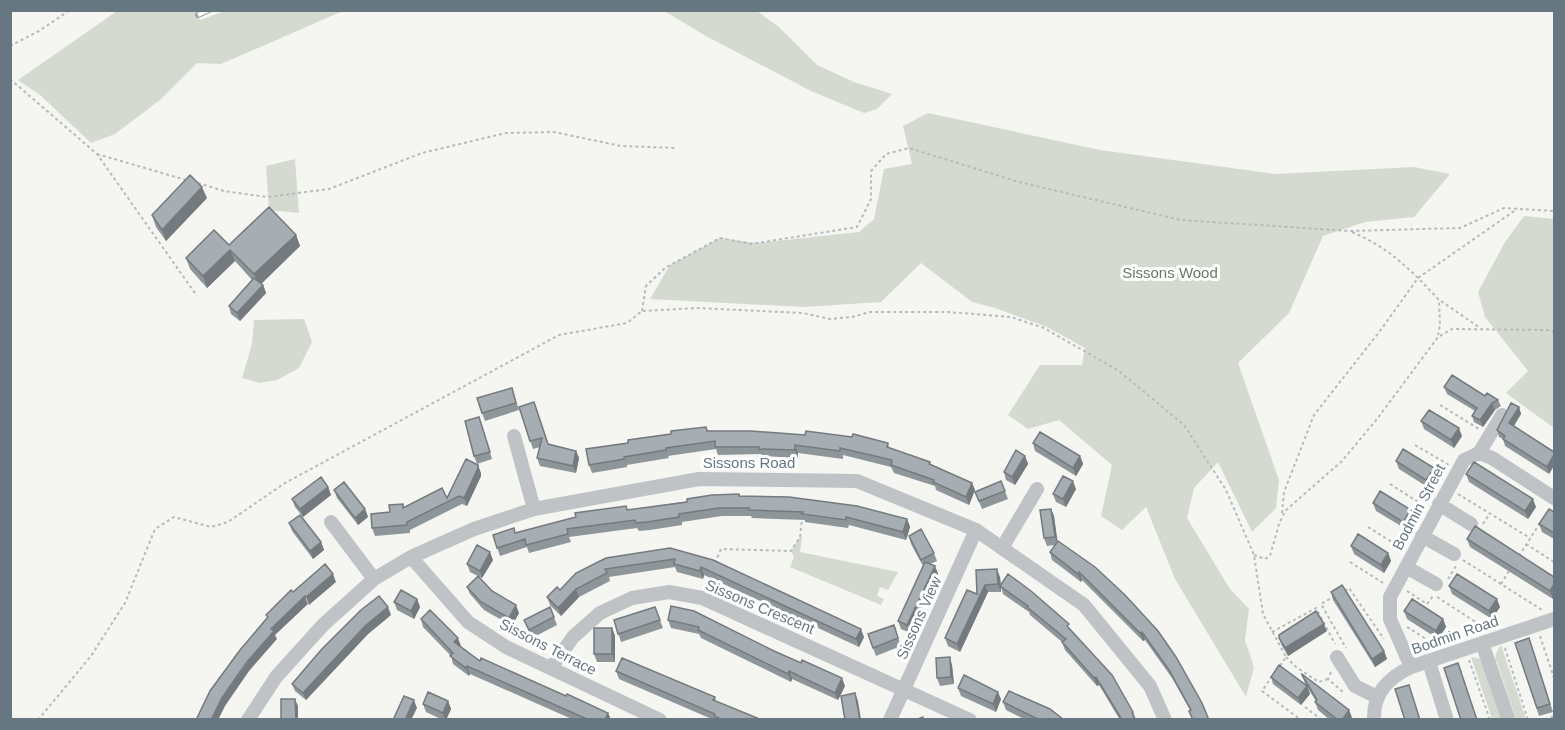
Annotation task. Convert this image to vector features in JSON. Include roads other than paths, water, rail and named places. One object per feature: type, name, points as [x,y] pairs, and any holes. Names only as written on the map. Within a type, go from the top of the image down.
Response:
[{"type":"street","name":"Bodmin Street","points":[[1411,668],[1390,616],[1390,597],[1464,460],[1479,453],[1502,415]]},
{"type":"street","points":[[514,436],[534,509]]},
{"type":"street","points":[[1479,453],[1492,458],[1554,498]]},
{"type":"street","name":"Sissons Road","points":[[248,720],[276,676],[322,625],[374,579],[411,557],[474,529],[534,509],[699,479],[857,481],[976,530],[1084,605],[1150,686],[1165,720]]},
{"type":"street","points":[[1002,548],[1037,489]]},
{"type":"street","points":[[1437,508],[1471,524]]},
{"type":"street","points":[[331,522],[374,579]]},
{"type":"street","name":"Sissons View","points":[[890,720],[976,530]]},
{"type":"street","points":[[1422,536],[1454,554]]},
{"type":"street","name":"Sissons Terrace","points":[[411,557],[468,622],[506,647],[660,720]]},
{"type":"street","points":[[1409,561],[1436,584]]},
{"type":"street","name":"Sissons Crescent","points":[[551,668],[573,637],[600,613],[632,598],[669,592],[702,598],[970,720]]},
{"type":"street","name":"Bodmin Road","points":[[1377,697],[1396,674],[1547,621]]},
{"type":"street","points":[[1492,640],[1508,718]]},
{"type":"street","points":[[1343,656],[1355,686],[1377,697],[1374,720]]},
{"type":"street","points":[[1429,662],[1447,720]]},
{"type":"railway","points":[[198,15],[209,10]]},
{"type":"park label","name":"Sissons Wood","points":[[1170,273]]}]
